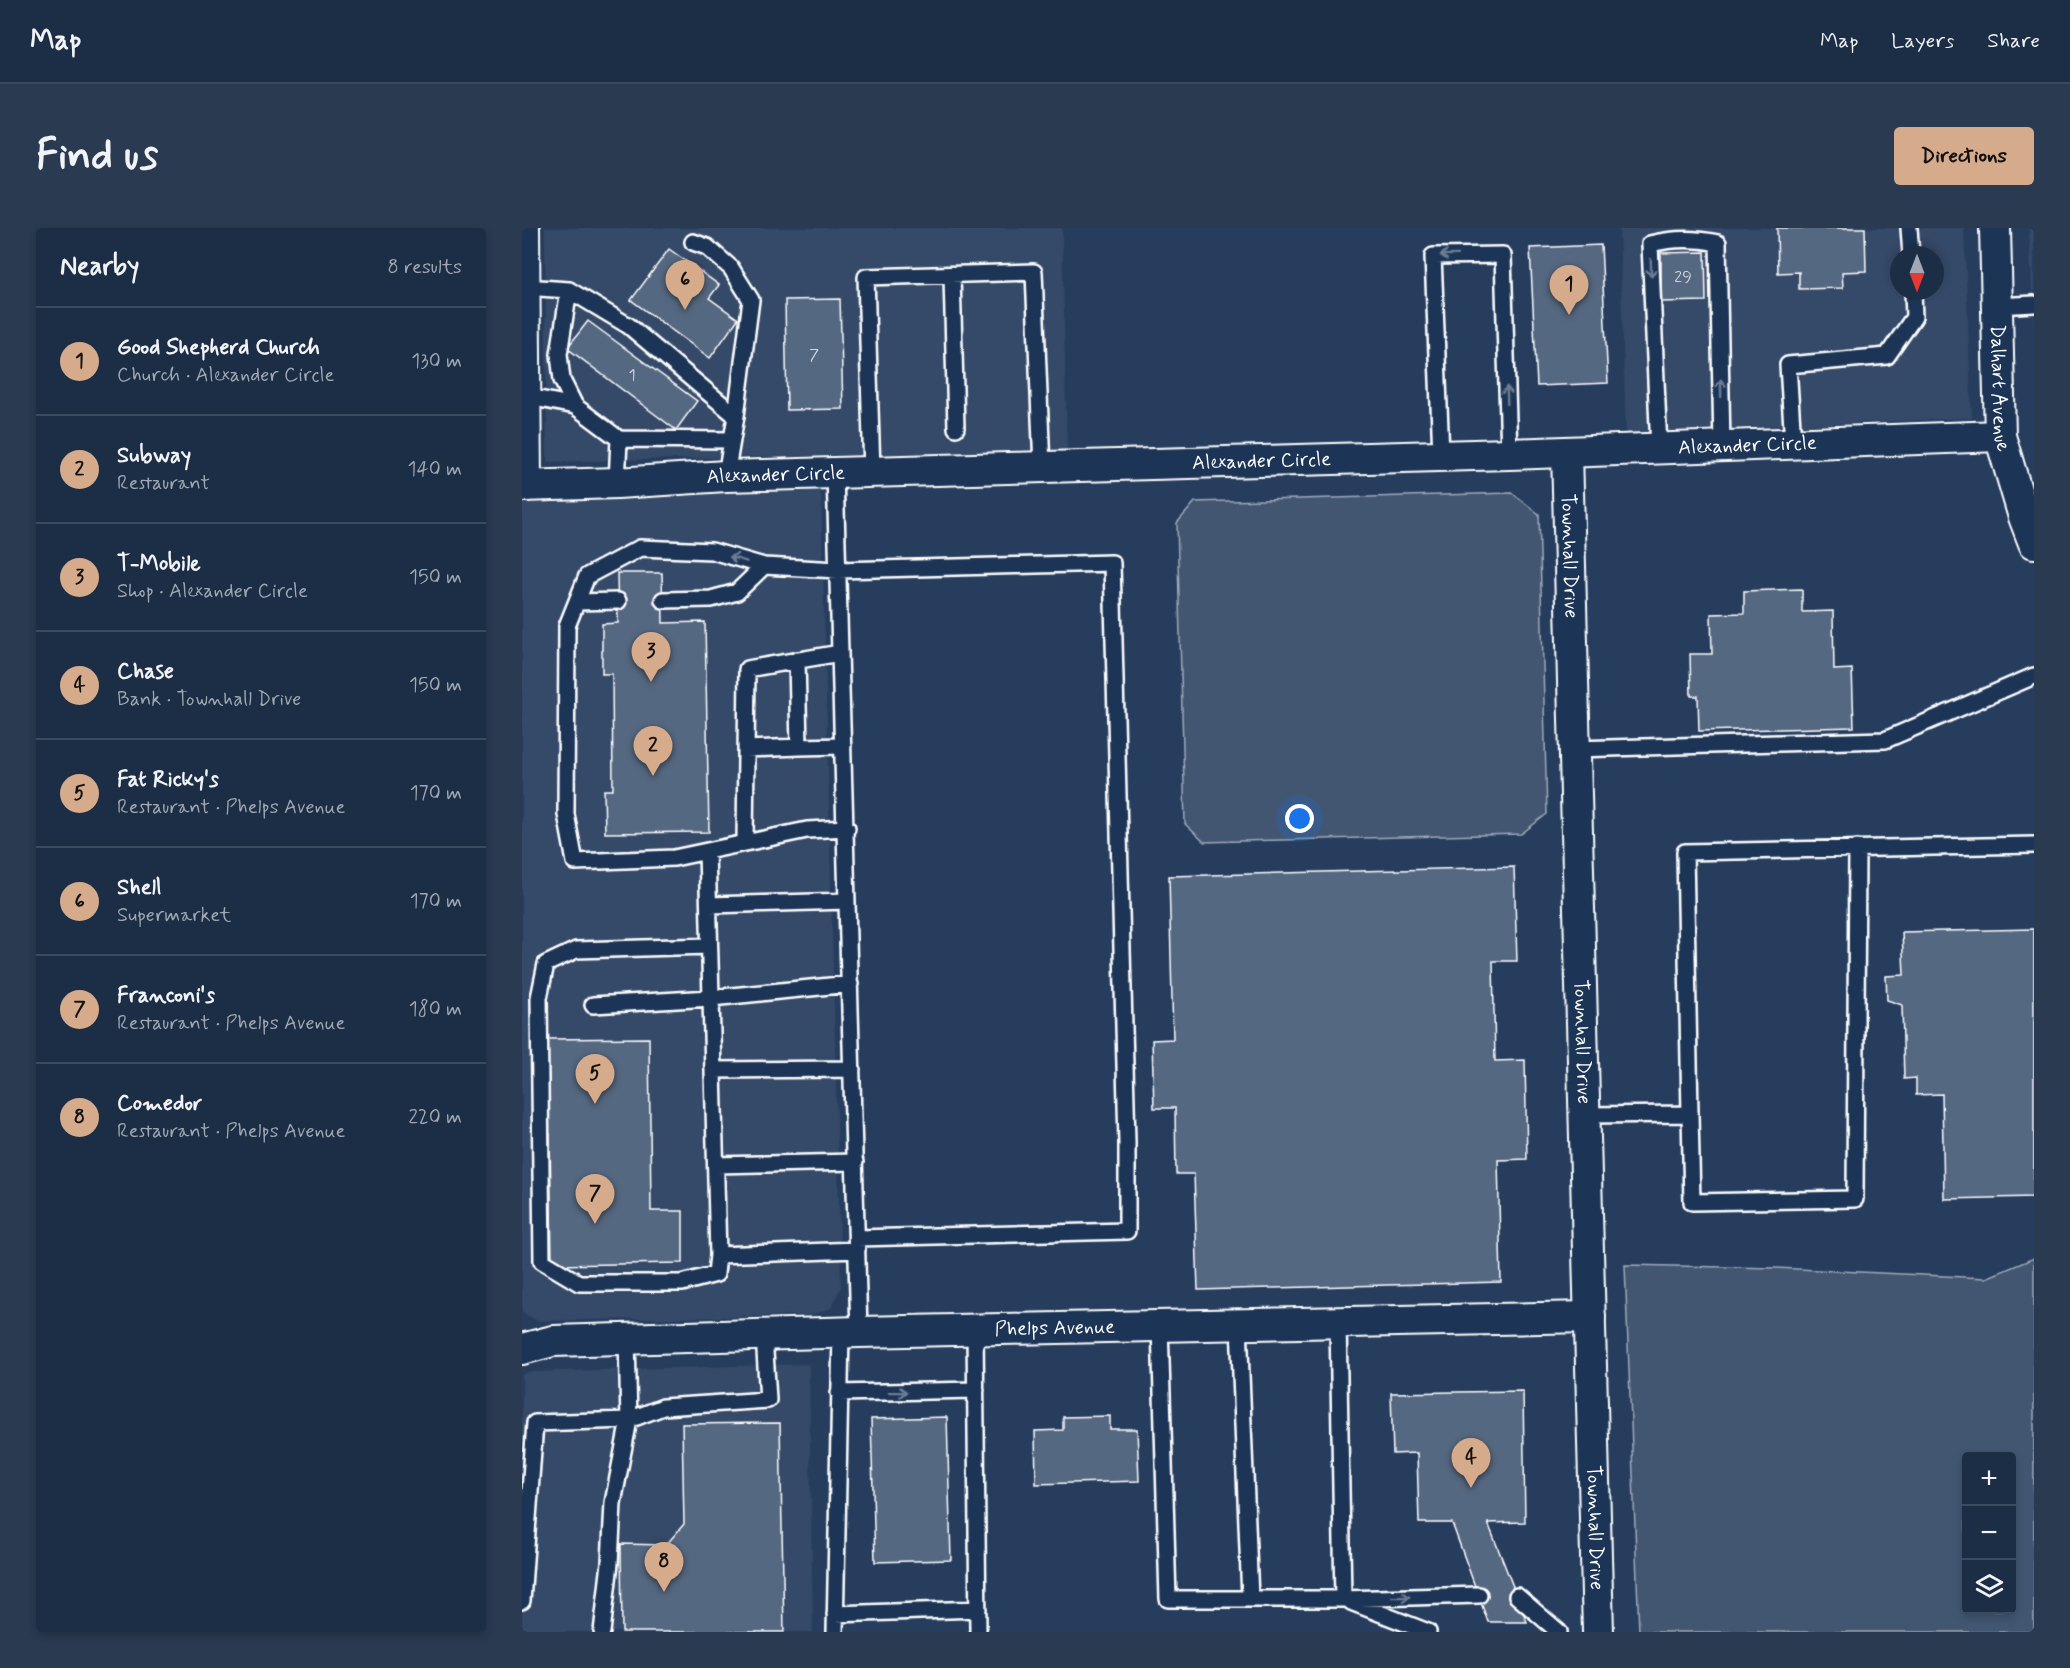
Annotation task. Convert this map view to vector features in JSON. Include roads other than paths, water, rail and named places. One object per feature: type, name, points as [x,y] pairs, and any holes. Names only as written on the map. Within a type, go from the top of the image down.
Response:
[{"type":"street","points":[[524,228],[524,486]]},
{"type":"street","name":"Dalhart Avenue","points":[[1995,228],[2000,436],[2034,543]]},
{"type":"street","name":"Alexander Circle","points":[[524,486],[726,476],[1509,454],[2000,436]]},
{"type":"street","name":"Townhall Drive","points":[[1567,452],[1598,1632]]},
{"type":"street","name":"Phelps Avenue","points":[[522,1348],[553,1341],[850,1332],[1590,1317]]},
{"type":"lane","points":[[1909,228],[1910,246]]},
{"type":"lane","points":[[1659,449],[1650,244],[1668,239],[1718,243],[1722,446]]},
{"type":"lane","points":[[693,243],[707,247],[730,268],[751,300],[726,476]]},
{"type":"lane","points":[[1441,455],[1433,256],[1503,255],[1509,454]]},
{"type":"lane","points":[[872,472],[866,278],[1034,272],[1042,467]]},
{"type":"lane","points":[[952,275],[956,428]]},
{"type":"lane","points":[[524,287],[569,290],[629,326],[735,416]]},
{"type":"lane","points":[[569,290],[559,354],[562,380],[575,406]]},
{"type":"lane","points":[[1793,443],[1788,365],[1887,356],[1914,317],[1913,300]]},
{"type":"lane","points":[[1998,306],[2034,304]]},
{"type":"lane","points":[[524,396],[575,406],[619,439],[732,440]]},
{"type":"lane","points":[[617,483],[619,439]]},
{"type":"lane","points":[[835,473],[847,828],[857,1244],[850,1332],[839,1393],[835,1632]]},
{"type":"lane","points":[[718,1256],[857,1244],[1127,1231],[1127,1142],[1112,563],[838,570],[764,566],[712,551],[640,548],[587,576],[567,626],[566,814],[575,862],[674,858],[807,830],[847,828]]},
{"type":"lane","points":[[663,600],[711,599],[737,592],[764,566]]},
{"type":"lane","points":[[577,602],[618,601]]},
{"type":"lane","points":[[745,842],[747,669],[840,653]]},
{"type":"lane","points":[[798,660],[799,747]]},
{"type":"lane","points":[[1575,749],[1885,740],[2034,676]]},
{"type":"lane","points":[[746,749],[843,746]]},
{"type":"lane","points":[[1857,848],[1855,1199],[1692,1202],[1685,852],[1857,848],[2034,845]]},
{"type":"lane","points":[[707,851],[718,1256],[716,1274],[681,1283],[579,1283],[542,1261],[539,998],[546,964],[576,950],[709,946]]},
{"type":"lane","points":[[708,905],[847,901]]},
{"type":"lane","points":[[593,1005],[711,998],[850,984]]},
{"type":"lane","points":[[713,1070],[852,1069]]},
{"type":"lane","points":[[1585,1114],[1690,1114]]},
{"type":"lane","points":[[716,1165],[855,1162]]},
{"type":"lane","points":[[1338,1322],[1343,1599]]},
{"type":"lane","points":[[1239,1324],[1250,1599]]},
{"type":"lane","points":[[1160,1325],[1168,1599],[1343,1599],[1479,1595]]},
{"type":"lane","points":[[975,1329],[978,1632]]},
{"type":"lane","points":[[522,1601],[535,1423],[629,1420],[663,1407],[768,1400],[764,1335]]},
{"type":"lane","points":[[602,1632],[610,1563],[613,1503],[629,1420],[627,1339]]},
{"type":"lane","points":[[839,1393],[976,1390]]},
{"type":"lane","points":[[1517,1596],[1559,1632]]},
{"type":"lane","points":[[1343,1599],[1428,1632]]},
{"type":"lane","points":[[835,1614],[978,1609]]},
{"type":"place","name":"Shell","points":[[685,310]]},
{"type":"place","name":"Good Shepherd Church","points":[[1569,315]]},
{"type":"place","name":"T-Mobile","points":[[651,682]]},
{"type":"place","name":"Subway","points":[[653,776]]},
{"type":"place","name":"Fat Ricky's","points":[[595,1104]]},
{"type":"place","name":"Franconi's","points":[[595,1224]]},
{"type":"place","name":"Chase","points":[[1471,1488]]},
{"type":"place","name":"Comedor","points":[[664,1592]]}]
